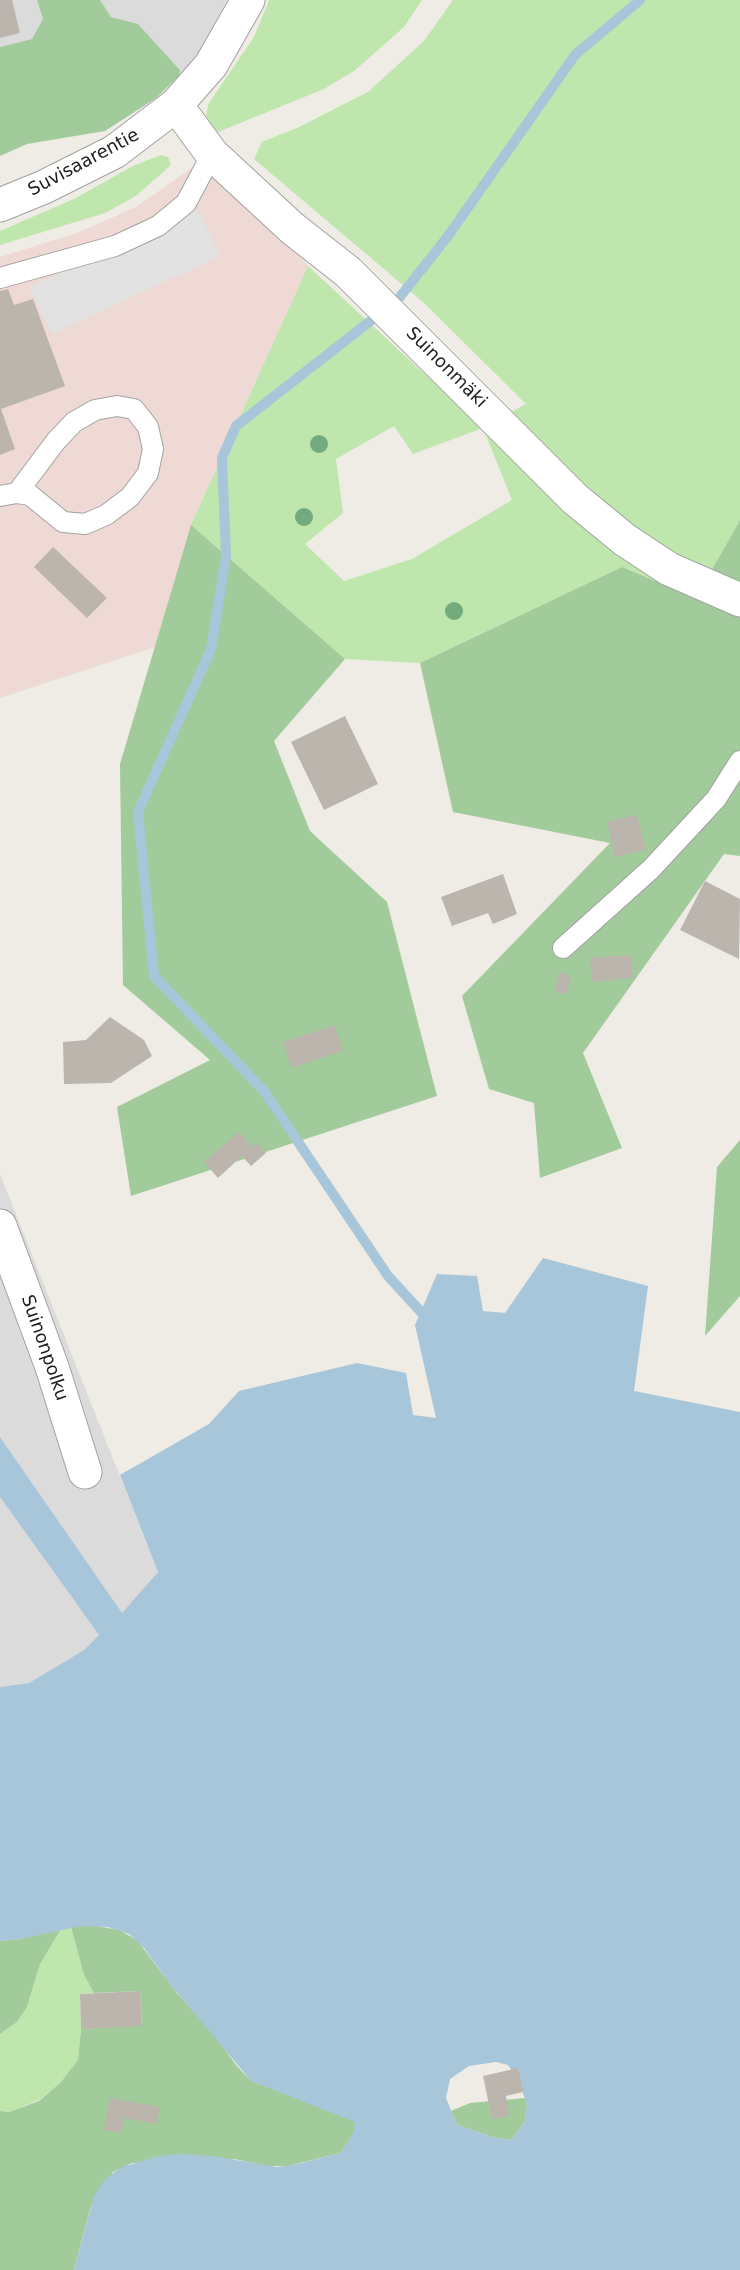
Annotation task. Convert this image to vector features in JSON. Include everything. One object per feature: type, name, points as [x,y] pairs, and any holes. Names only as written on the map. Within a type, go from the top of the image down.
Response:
[{"type":"street","name":"Suvisaarentie","points":[[0,205],[44,188],[114,152],[176,105],[211,65],[248,0]]},
{"type":"street","name":"Suinonmäki","points":[[176,105],[212,154],[292,228],[348,272],[575,499],[625,540],[669,568],[740,600]]},
{"type":"street","name":"Suinonpolku","points":[[0,1226],[52,1367],[85,1472]]},
{"type":"lane","points":[[0,278],[115,246],[158,226],[186,203],[212,154]]},
{"type":"lane","points":[[117,406],[134,409],[148,427],[153,449],[148,473],[130,497],[106,515],[85,524],[63,522],[30,495],[9,495],[74,422],[95,410],[117,406]]},
{"type":"lane","points":[[563,948],[651,869],[716,799],[740,761]]},
{"type":"shaded area","points":[[0,0],[37,0],[44,19],[32,39],[0,47]]},
{"type":"shaded area","points":[[100,0],[227,0],[196,59],[179,76],[180,70],[138,24],[111,17]]},
{"type":"shaded area","points":[[212,154],[308,266],[191,525],[155,647],[0,698],[0,257],[77,233],[136,207]]},
{"type":"shaded area","points":[[198,209],[220,256],[52,334],[30,287]]},
{"type":"shaded area","points":[[0,1174],[158,1572],[122,1614],[0,1437]]},
{"type":"shaded area","points":[[0,1497],[99,1635],[84,1650],[29,1683],[0,1687]]},
{"type":"green space","points":[[37,0],[100,0],[111,17],[138,24],[180,70],[179,76],[156,98],[105,131],[27,144],[0,156],[0,47],[32,39],[43,19]]},
{"type":"green space","points":[[269,0],[422,0],[404,27],[354,71],[324,89],[218,132],[211,126],[206,114],[209,103],[254,37]]},
{"type":"green space","points":[[453,0],[740,0],[740,520],[696,598],[622,567],[420,663],[345,659],[191,525],[308,266],[483,428],[526,404],[424,303],[254,159],[262,142],[299,127],[368,92],[424,41]],"holes":[[[394,426],[413,454],[483,428],[512,500],[412,559],[344,581],[305,544],[343,513],[336,459]]]},
{"type":"green space","points":[[161,155],[168,157],[171,165],[136,196],[105,213],[0,245],[0,231],[74,199],[133,166]]},
{"type":"green space","points":[[740,520],[740,856],[724,854],[583,1053],[622,1148],[540,1178],[534,1103],[489,1089],[462,996],[610,843],[453,812],[420,663],[622,567],[696,598]]},
{"type":"green space","points":[[191,525],[345,659],[274,741],[310,831],[387,902],[437,1096],[131,1196],[117,1107],[210,1060],[123,985],[120,764]]},
{"type":"green space","points":[[740,1140],[740,1296],[705,1336],[717,1167]]},
{"type":"green space","points":[[91,1925],[119,1930],[137,1940],[177,1993],[213,2033],[236,2065],[251,2081],[352,2118],[355,2121],[355,2132],[341,2153],[288,2166],[267,2166],[234,2159],[132,2163],[113,2172],[91,2206],[74,2270],[0,2270],[0,2111],[9,2112],[39,2101],[61,2082],[78,2060],[81,2029],[142,2025],[140,1991],[94,1993],[84,1975],[71,1927]]},
{"type":"green space","points":[[71,1927],[84,1975],[94,1993],[80,1994],[81,2029],[78,2060],[61,2082],[39,2100],[9,2112],[0,2111],[0,2034],[17,2022],[27,2007],[40,1964],[61,1929]]},
{"type":"green space","points":[[61,1929],[40,1964],[27,2007],[17,2022],[0,2034],[0,1941],[21,1939]]},
{"type":"green space","points":[[525,2098],[527,2104],[525,2122],[511,2140],[492,2137],[457,2125],[451,2111],[470,2103]]},
{"type":"water","points":[[543,1258],[648,1286],[634,1391],[740,1412],[740,2270],[74,2270],[94,2196],[106,2178],[122,2167],[159,2156],[180,2154],[213,2156],[277,2167],[298,2164],[341,2153],[354,2132],[355,2122],[251,2081],[170,1984],[144,1948],[129,1934],[108,1927],[81,1926],[21,1939],[0,1941],[0,1687],[29,1683],[84,1650],[99,1635],[0,1497],[0,1437],[122,1613],[158,1572],[120,1475],[209,1424],[239,1391],[357,1363],[406,1373],[413,1415],[436,1418],[415,1325],[437,1274],[477,1276],[483,1311],[505,1313]],"holes":[[[496,2062],[508,2065],[517,2077],[527,2104],[525,2122],[511,2140],[492,2137],[457,2125],[446,2098],[450,2079],[469,2066]]]},
{"type":"building","points":[[0,0],[12,0],[20,33],[0,38]]},
{"type":"building","points":[[8,289],[14,305],[33,299],[65,386],[1,409],[15,449],[0,455],[0,291]]},
{"type":"building","points":[[53,547],[107,598],[87,618],[34,567]]},
{"type":"building","points":[[345,716],[378,784],[324,810],[291,742]]},
{"type":"building","points":[[637,815],[646,850],[615,857],[607,822]]},
{"type":"building","points":[[503,874],[517,914],[493,924],[488,913],[452,926],[441,897]]},
{"type":"building","points":[[705,881],[740,899],[739,959],[680,930]]},
{"type":"building","points":[[631,955],[633,978],[592,982],[590,958]]},
{"type":"building","points":[[560,972],[571,976],[566,994],[554,992]]},
{"type":"building","points":[[110,1017],[144,1040],[152,1056],[111,1083],[64,1084],[63,1042],[86,1040]]},
{"type":"building","points":[[335,1025],[343,1051],[291,1068],[283,1042]]},
{"type":"building","points":[[239,1132],[252,1147],[257,1142],[266,1153],[251,1166],[242,1156],[218,1178],[204,1162]]},
{"type":"building","points":[[140,1991],[142,2026],[81,2029],[80,1994]]},
{"type":"building","points":[[518,2068],[523,2092],[506,2096],[510,2116],[492,2119],[483,2076]]},
{"type":"building","points":[[110,2098],[160,2107],[157,2124],[124,2118],[121,2133],[104,2130]]},
{"type":"waterway","points":[[399,298],[448,236],[575,55],[640,0]]},
{"type":"waterway","points":[[373,319],[236,426],[222,458],[226,556],[211,649],[138,812],[154,976],[264,1091],[388,1276],[421,1312]]}]
